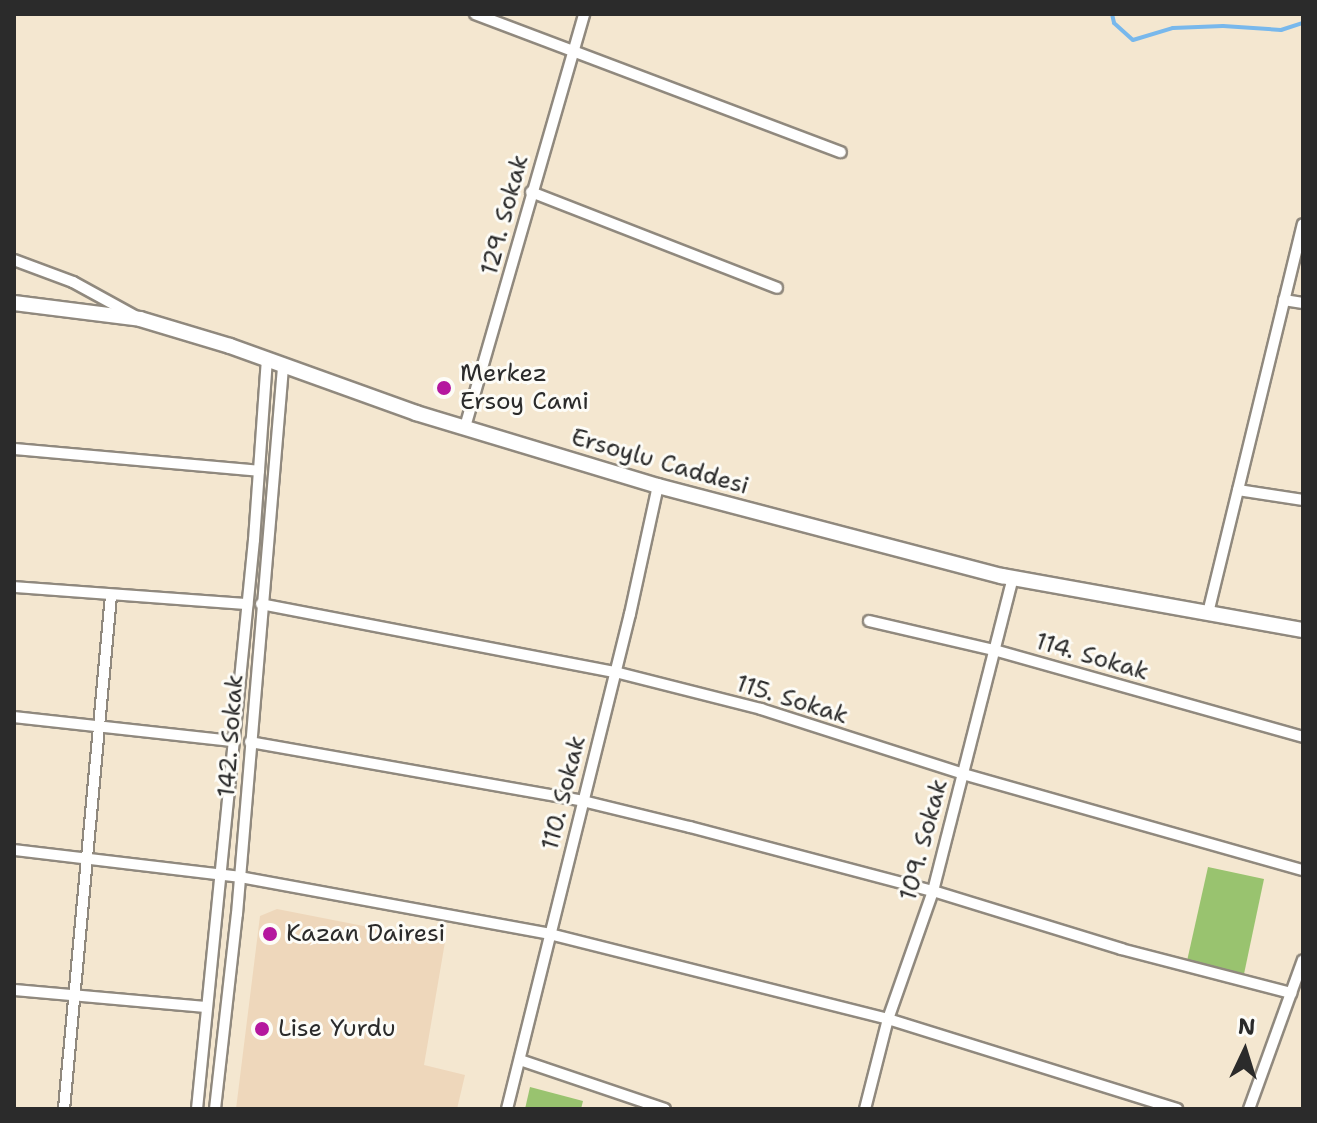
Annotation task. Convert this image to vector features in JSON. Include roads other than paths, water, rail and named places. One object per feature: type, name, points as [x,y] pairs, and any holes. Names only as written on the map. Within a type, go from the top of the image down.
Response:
[{"type":"street","points":[[475,14],[841,152]]},
{"type":"street","name":"129. Sokak","points":[[465,427],[584,14]]},
{"type":"street","points":[[531,192],[777,288]]},
{"type":"street","points":[[1208,613],[1303,224]]},
{"type":"street","points":[[14,260],[73,282],[140,319]]},
{"type":"street","points":[[1284,300],[1303,303]]},
{"type":"street","name":"Ersoylu Caddesi","points":[[14,303],[140,319],[465,427],[658,486],[1013,578],[1303,630]]},
{"type":"street","points":[[197,1109],[247,604],[267,360]]},
{"type":"street","name":"142. Sokak","points":[[215,1109],[240,877],[283,367]]},
{"type":"street","points":[[14,449],[259,471]]},
{"type":"street","name":"110. Sokak","points":[[507,1109],[658,486]]},
{"type":"street","points":[[1238,490],[1303,500]]},
{"type":"street","name":"109. Sokak","points":[[865,1109],[888,1019],[933,891],[1013,578]]},
{"type":"street","points":[[14,587],[247,604]]},
{"type":"street","points":[[64,1109],[111,596]]},
{"type":"street","name":"115. Sokak","points":[[261,604],[615,672],[761,709],[963,774],[1303,870]]},
{"type":"street","name":"114. Sokak","points":[[869,621],[994,650],[1303,737]]},
{"type":"street","points":[[14,717],[232,741]]},
{"type":"street","points":[[250,742],[583,801],[933,891],[1121,949],[1291,993]]},
{"type":"street","points":[[14,850],[240,877],[550,934],[888,1019],[1177,1109]]},
{"type":"street","points":[[1249,1109],[1303,960]]},
{"type":"street","points":[[14,990],[206,1007]]},
{"type":"street","points":[[520,1060],[665,1109]]},
{"type":"waterway","points":[[1112,14],[1114,23],[1133,40],[1173,28],[1223,26],[1281,30],[1303,23]]},
{"type":"place","name":"Merkez Ersoy Cami","points":[[444,388]]},
{"type":"place","name":"Kazan Dairesi","points":[[270,934]]},
{"type":"place","name":"Lise Yurdu","points":[[262,1029]]}]
